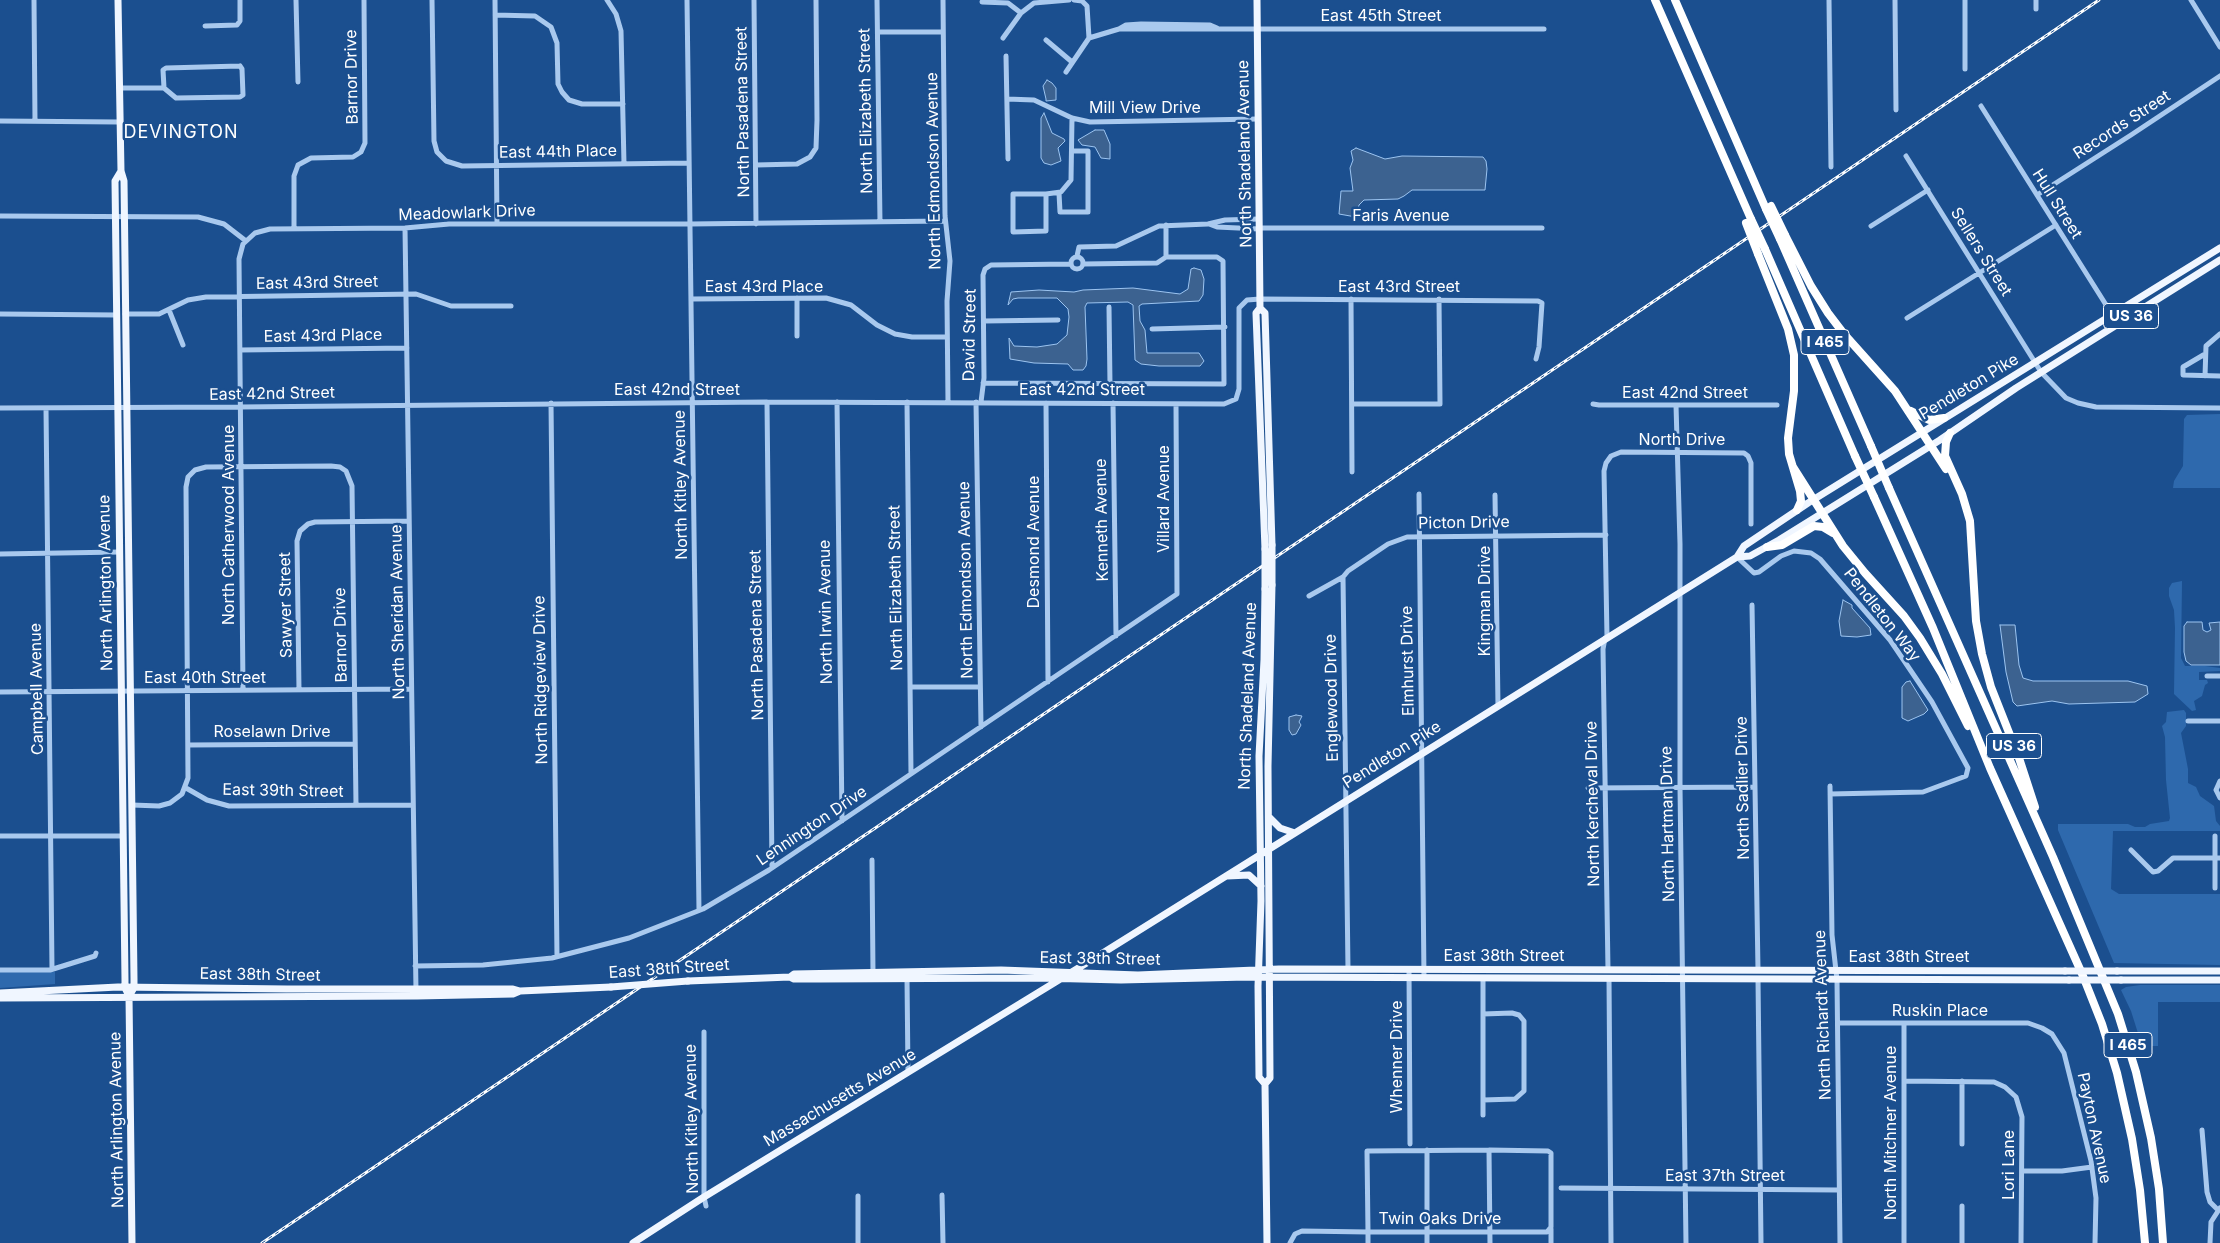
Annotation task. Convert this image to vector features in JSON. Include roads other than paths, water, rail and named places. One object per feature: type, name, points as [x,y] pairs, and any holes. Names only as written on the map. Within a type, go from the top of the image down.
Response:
[{"type":"highway","name":"I 465","points":[[1655,0],[1736,186],[1761,251],[1933,628],[1990,768],[2083,976],[2107,1040],[2121,1089],[2139,1181],[2145,1243]]},
{"type":"highway","name":"I 465","points":[[1675,0],[1738,143],[1783,237],[1889,488],[2104,976],[2131,1055],[2144,1104],[2154,1155],[2163,1243]]},
{"type":"highway","points":[[1783,237],[1828,313],[1850,341],[1885,379],[1908,409],[1930,446],[1955,480]]},
{"type":"highway","points":[[1761,251],[1792,345],[1795,382],[1788,438],[1793,467],[1800,491],[1801,501],[1797,510]]},
{"type":"highway","points":[[1908,409],[1929,420],[1944,418]]},
{"type":"highway","name":"US 36","points":[[1950,433],[1946,442],[1945,456],[1964,500],[1971,528],[1976,621],[1984,663],[1994,696],[2019,758],[2048,846]]},
{"type":"highway","points":[[1793,467],[1815,499]]},
{"type":"highway","name":"US 36","points":[[1815,499],[1839,540],[1865,574],[1904,616],[1920,638],[1942,674],[1990,768]]},
{"type":"highway","points":[[1767,547],[1782,545],[1816,526],[1828,530],[1839,540]]},
{"type":"main road","name":"North Arlington Avenue","points":[[118,0],[120,170],[124,181],[126,314],[120,552],[121,691],[125,988],[129,996],[132,1243]]},
{"type":"main road","name":"North Shadeland Avenue","points":[[1256,0],[1260,299],[1260,308],[1256,313],[1256,342],[1268,547],[1270,1078],[1265,1084]]},
{"type":"main road","name":"North Arlington Avenue","points":[[120,170],[115,181],[117,315],[123,408],[130,691],[134,988]]},
{"type":"main road","name":"Pendleton Pike","points":[[1062,978],[1737,557],[1744,546],[1797,510],[2220,248]]},
{"type":"main road","name":"Pendleton Pike","points":[[1737,557],[1750,556],[1767,547],[1930,446],[2041,372],[2220,260]]},
{"type":"main road","name":"North Shadeland Avenue","points":[[1267,1243],[1265,1084],[1259,1077],[1261,886],[1259,751],[1268,587]]},
{"type":"main road","points":[[1268,817],[1280,828],[1295,833]]},
{"type":"main road","points":[[1224,877],[1246,874],[1254,878],[1261,886]]},
{"type":"main road","name":"East 38th Street","points":[[0,993],[134,988],[513,994],[688,981],[790,977],[807,979],[1062,978],[1127,980],[1259,974],[1269,969],[2220,971]]},
{"type":"main road","name":"East 38th Street","points":[[790,977],[794,974],[873,974],[1001,970],[1138,975],[1259,974],[1269,978],[2220,980]]},
{"type":"main road","name":"Massachusetts Avenue","points":[[632,1243],[1062,978]]},
{"type":"main road","points":[[129,996],[134,988]]},
{"type":"main road","name":"East 38th Street","points":[[0,998],[416,993]]},
{"type":"street","points":[[34,0],[35,121]]},
{"type":"street","points":[[205,26],[234,26],[238,24],[240,0]]},
{"type":"street","points":[[296,0],[298,82]]},
{"type":"street","name":"Barnor Drive","points":[[294,229],[294,176],[300,163],[311,158],[348,158],[361,152],[366,140],[364,0]]},
{"type":"street","name":"East 44th Place","points":[[432,0],[436,148],[443,159],[453,165],[496,166],[690,163]]},
{"type":"street","points":[[494,0],[497,224]]},
{"type":"street","points":[[607,0],[621,26],[624,164]]},
{"type":"street","name":"North Kitley Avenue","points":[[687,0],[699,910]]},
{"type":"street","name":"North Pasadena Street","points":[[754,0],[756,224]]},
{"type":"street","points":[[756,165],[797,164],[810,157],[816,148],[816,0]]},
{"type":"street","name":"North Elizabeth Street","points":[[877,0],[880,222]]},
{"type":"street","name":"North Edmondson Avenue","points":[[942,0],[946,221],[950,261],[947,301],[948,402]]},
{"type":"street","points":[[1003,38],[1021,13],[1037,2],[1069,0]]},
{"type":"street","points":[[1066,72],[1089,38],[1087,6],[1082,1],[1074,0]]},
{"type":"street","points":[[1829,0],[1831,167]]},
{"type":"street","points":[[1895,0],[1896,110]]},
{"type":"street","points":[[1965,0],[1965,70]]},
{"type":"street","points":[[2036,0],[2036,9]]},
{"type":"street","points":[[2190,0],[2220,47]]},
{"type":"street","points":[[982,2],[1005,2],[1021,13]]},
{"type":"street","points":[[495,15],[534,16],[551,27],[557,43],[558,84],[563,94],[569,100],[582,104],[623,104]]},
{"type":"street","name":"East 45th Street","points":[[1089,38],[1126,25],[1140,24],[1210,24],[1218,28],[1544,29]]},
{"type":"street","points":[[878,32],[943,32]]},
{"type":"street","points":[[1046,40],[1072,62]]},
{"type":"street","points":[[1006,56],[1008,159]]},
{"type":"street","points":[[119,88],[164,88],[176,98],[240,97],[243,95],[242,68],[240,66],[166,68],[164,70],[164,88]]},
{"type":"street","name":"Records Street","points":[[2037,194],[2220,76]]},
{"type":"street","name":"Mill View Drive","points":[[1007,98],[1034,100],[1072,118],[1090,122],[1258,119]]},
{"type":"street","name":"Hull Street","points":[[1981,106],[2113,316]]},
{"type":"street","points":[[1046,194],[1046,231],[1013,232],[1013,194],[1046,194],[1060,192],[1067,188],[1071,180],[1072,118]]},
{"type":"street","points":[[0,121],[119,122]]},
{"type":"street","points":[[1060,192],[1060,212],[1088,212],[1088,151],[1072,151]]},
{"type":"street","name":"Sellers Street","points":[[1906,156],[2036,362]]},
{"type":"street","points":[[1871,226],[1928,190]]},
{"type":"street","points":[[0,216],[193,217],[209,219],[228,226],[246,241]]},
{"type":"street","name":"Faris Avenue","points":[[1070,264],[1071,260],[1077,256],[1079,247],[1116,246],[1151,229],[1166,225],[1208,224],[1225,220],[1259,219]]},
{"type":"street","name":"Meadowlark Drive","points":[[246,241],[263,230],[405,228],[449,224],[756,224],[946,221]]},
{"type":"street","name":"Faris Avenue","points":[[1208,224],[1217,227],[1259,228],[1542,228]]},
{"type":"street","points":[[1070,264],[1073,268],[1078,269],[1083,264],[1157,263],[1166,258],[1166,225]]},
{"type":"street","points":[[1907,318],[2056,225]]},
{"type":"street","name":"North Sheridan Avenue","points":[[405,228],[416,993]]},
{"type":"street","name":"North Catherwood Avenue","points":[[242,690],[239,257],[246,241]]},
{"type":"street","points":[[1077,256],[1082,259],[1083,264]]},
{"type":"street","name":"North Shadeland Avenue","points":[[1166,258],[1218,257],[1224,265],[1224,384]]},
{"type":"street","name":"David Street","points":[[979,402],[983,383],[983,274],[985,268],[991,265],[1070,264]]},
{"type":"street","name":"East 43rd Street","points":[[126,314],[153,314],[169,310],[195,298],[239,296],[406,294],[423,295],[439,303],[452,306],[511,306]]},
{"type":"street","name":"East 43rd Place","points":[[691,300],[822,297],[841,301],[858,309],[883,328],[901,335],[947,337]]},
{"type":"street","points":[[797,298],[797,336]]},
{"type":"street","name":"East 43rd Street","points":[[1260,299],[1538,301],[1542,303],[1539,347],[1536,359]]},
{"type":"street","name":"East 42nd Street","points":[[0,408],[767,402],[1224,404],[1236,399],[1240,389],[1239,308],[1247,300],[1260,299]]},
{"type":"street","points":[[1351,299],[1352,472]]},
{"type":"street","points":[[1352,404],[1440,404],[1439,299]]},
{"type":"street","points":[[1109,307],[1110,385]]},
{"type":"street","points":[[169,310],[183,345]]},
{"type":"street","points":[[0,314],[117,315]]},
{"type":"street","points":[[984,321],[1058,320]]},
{"type":"street","points":[[1152,329],[1224,327]]},
{"type":"street","points":[[2205,376],[2207,344],[2220,334]]},
{"type":"street","name":"East 43rd Place","points":[[240,350],[407,348]]},
{"type":"street","points":[[2205,354],[2183,367],[2182,373],[2185,376],[2220,376]]},
{"type":"street","points":[[2036,362],[2041,372],[2066,398],[2094,407],[2220,408]]},
{"type":"street","name":"East 42nd Street","points":[[983,383],[1224,384]]},
{"type":"street","name":"North Pasadena Street","points":[[767,402],[772,868]]},
{"type":"street","name":"North Irwin Avenue","points":[[837,402],[842,821]]},
{"type":"street","name":"North Elizabeth Street","points":[[907,402],[911,774]]},
{"type":"street","name":"North Edmondson Avenue","points":[[979,402],[981,727]]},
{"type":"street","name":"North Ridgeview Drive","points":[[550,403],[556,957]]},
{"type":"street","name":"Desmond Avenue","points":[[1046,403],[1048,682]]},
{"type":"street","name":"Kenneth Avenue","points":[[1113,403],[1116,636]]},
{"type":"street","name":"Villard Avenue","points":[[1176,404],[1178,594]]},
{"type":"street","name":"East 42nd Street","points":[[1593,404],[1777,405]]},
{"type":"street","name":"North Hartman Drive","points":[[1676,405],[1686,1243]]},
{"type":"street","name":"Campbell Avenue","points":[[46,408],[52,969]]},
{"type":"street","name":"North Drive","points":[[1606,535],[1604,469],[1608,459],[1615,454],[1741,452],[1748,456],[1752,465],[1751,524]]},
{"type":"street","name":"Barnor Drive","points":[[241,467],[331,466],[341,468],[348,474],[352,483],[356,805]]},
{"type":"street","points":[[132,805],[159,806],[168,804],[179,797],[186,788],[189,775],[186,486],[188,477],[199,468],[241,467]]},
{"type":"street","name":"Elmhurst Drive","points":[[1419,494],[1424,978]]},
{"type":"street","name":"Kingman Drive","points":[[1495,496],[1498,706]]},
{"type":"street","points":[[352,521],[409,521]]},
{"type":"street","name":"Sawyer Street","points":[[299,690],[297,541],[300,531],[308,524],[315,522],[352,521]]},
{"type":"street","name":"Picton Drive","points":[[1309,596],[1344,577],[1348,571],[1392,542],[1407,537],[1606,535]]},
{"type":"street","name":"North Kercheval Drive","points":[[1606,535],[1608,605],[1606,638],[1603,649],[1608,970]]},
{"type":"street","name":"Pendleton Way","points":[[1737,557],[1753,573],[1759,572],[1781,556],[1797,551],[1811,553],[1824,562],[1890,640],[1930,700],[1967,766],[1967,775],[1924,792],[1830,794]]},
{"type":"street","points":[[0,554],[120,552]]},
{"type":"street","name":"Englewood Drive","points":[[1344,577],[1348,969]]},
{"type":"street","name":"Lennington Drive","points":[[415,966],[498,964],[556,957],[629,938],[699,910],[737,890],[772,868],[1178,594]]},
{"type":"street","name":"North Sadlier Drive","points":[[1752,605],[1758,970]]},
{"type":"street","points":[[2207,676],[2220,676]]},
{"type":"street","points":[[910,687],[980,687]]},
{"type":"street","name":"East 40th Street","points":[[0,692],[411,689]]},
{"type":"street","points":[[2188,721],[2220,721]]},
{"type":"street","name":"Roselawn Drive","points":[[188,745],[355,744]]},
{"type":"street","points":[[2220,781],[2216,790],[2220,798]]},
{"type":"street","name":"North Richardt Avenue","points":[[1830,786],[1832,935],[1837,970],[1840,1243]]},
{"type":"street","points":[[1588,788],[1755,787]]},
{"type":"street","name":"East 39th Street","points":[[186,788],[207,800],[228,806],[413,805]]},
{"type":"street","points":[[0,836],[124,836]]},
{"type":"street","points":[[2215,836],[2218,858],[2215,888]]},
{"type":"street","points":[[2131,850],[2150,870],[2155,872],[2173,858],[2218,858]]},
{"type":"street","points":[[872,860],[873,974]]},
{"type":"street","points":[[0,970],[52,969],[95,956],[96,953]]},
{"type":"street","name":"Whenner Drive","points":[[1409,969],[1410,1144]]},
{"type":"street","points":[[907,978],[908,1073]]},
{"type":"street","points":[[1483,978],[1483,1115]]},
{"type":"street","points":[[1608,978],[1611,1243]]},
{"type":"street","points":[[1758,979],[1761,1243]]},
{"type":"street","points":[[1483,1014],[1512,1013],[1519,1015],[1524,1021],[1524,1091],[1515,1100],[1483,1100]]},
{"type":"street","name":"Ruskin Place","points":[[1838,1023],[2028,1024],[2042,1028]]},
{"type":"street","name":"North Mitchner Avenue","points":[[1904,1023],[1904,1243]]},
{"type":"street","name":"Payton Avenue","points":[[2042,1028],[2056,1039],[2064,1053],[2081,1115],[2092,1167],[2096,1205],[2095,1243]]},
{"type":"street","name":"North Kitley Avenue","points":[[704,1032],[704,1197],[706,1206]]},
{"type":"street","points":[[1904,1081],[1962,1081],[1962,1144]]},
{"type":"street","name":"Lori Lane","points":[[1962,1081],[1994,1082],[2009,1090],[2018,1101],[2021,1112],[2021,1243]]},
{"type":"street","points":[[2202,1130],[2206,1192],[2210,1202],[2219,1209],[2210,1224],[2210,1243]]},
{"type":"street","points":[[1427,1150],[1427,1243]]},
{"type":"street","points":[[1368,1243],[1367,1151],[1427,1150],[1548,1151],[1551,1153],[1551,1243]]},
{"type":"street","points":[[1489,1150],[1490,1243]]},
{"type":"street","points":[[2022,1171],[2062,1171],[2092,1167]]},
{"type":"street","points":[[1561,1188],[1610,1188]]},
{"type":"street","name":"East 37th Street","points":[[1610,1188],[1839,1190]]},
{"type":"street","points":[[942,1195],[943,1243]]},
{"type":"street","points":[[858,1196],[858,1243]]},
{"type":"street","points":[[1962,1206],[1962,1243]]},
{"type":"street","name":"Twin Oaks Drive","points":[[1293,1241],[1299,1231],[1547,1232],[1551,1229]]},
{"type":"railway","points":[[262,1243],[2099,0]]},
{"type":"district","name":"DEVINGTON","points":[[181,133]]}]
